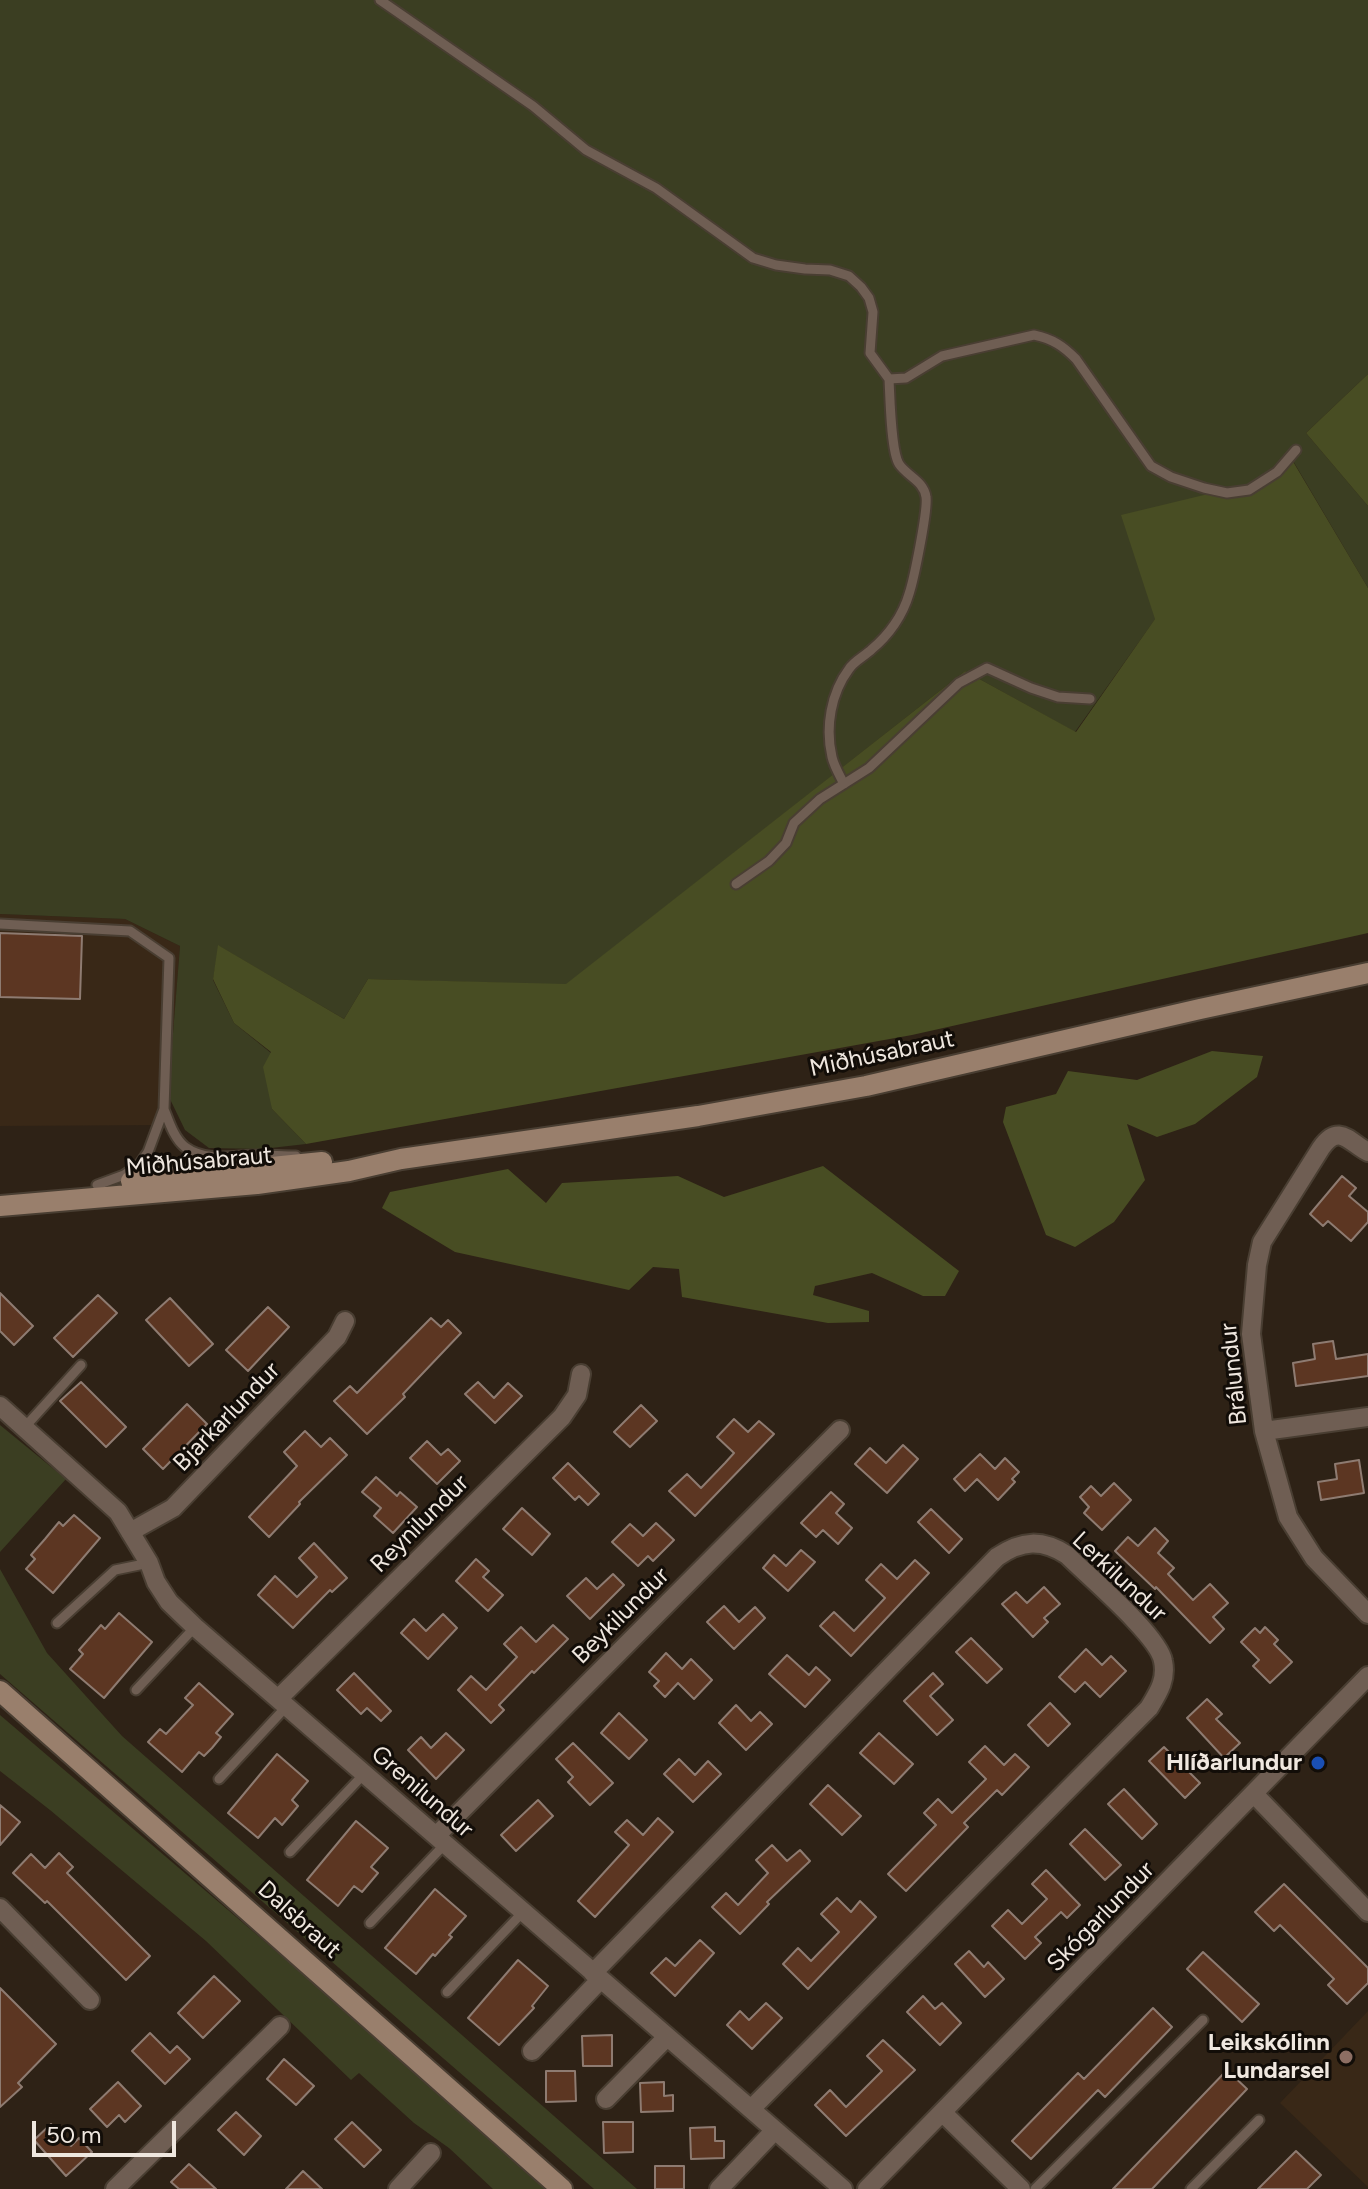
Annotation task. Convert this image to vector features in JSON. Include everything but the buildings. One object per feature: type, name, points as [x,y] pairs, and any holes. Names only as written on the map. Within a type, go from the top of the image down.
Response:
[{"type":"street","name":"Miðhúsabraut","points":[[0,1206],[257,1184],[349,1171],[401,1159],[653,1123],[866,1086],[1368,973]]},
{"type":"street","name":"Brálundur","points":[[1368,1152],[1349,1137],[1335,1136],[1324,1142],[1262,1242],[1251,1334],[1264,1431],[1288,1517],[1314,1558],[1368,1614]]},
{"type":"street","name":"Miðhúsabraut","points":[[0,1192],[353,1159],[401,1159]]},
{"type":"street","name":"Bjarkarlundur","points":[[130,1532],[160,1516],[184,1497],[337,1337],[345,1321]]},
{"type":"street","name":"Reynilundur","points":[[282,1703],[562,1417],[577,1395],[581,1374]]},
{"type":"street","name":"Grenilundur","points":[[0,1406],[118,1512],[169,1602],[195,1627],[843,2189]]},
{"type":"street","points":[[1264,1431],[1368,1417]]},
{"type":"street","name":"Beykilundur","points":[[441,1840],[840,1430]]},
{"type":"street","name":"Lerkilundur","points":[[532,2051],[597,1976],[997,1557],[1007,1550],[1037,1543],[1051,1545],[1067,1555],[1148,1634],[1164,1664],[1161,1688],[1149,1708],[751,2109]]},
{"type":"street","name":"Skógarlundur","points":[[867,2189],[1368,1676]]},
{"type":"street","name":"Dalsbraut","points":[[0,1691],[562,2189]]},
{"type":"street","points":[[1254,1794],[1368,1912]]},
{"type":"street","points":[[0,1908],[90,2000]]},
{"type":"street","points":[[115,2189],[280,2026]]},
{"type":"street","points":[[606,2099],[667,2037]]},
{"type":"street","points":[[943,2113],[1021,2189]]},
{"type":"street","points":[[719,2189],[775,2130]]},
{"type":"street","points":[[398,2189],[431,2153]]},
{"type":"lane","points":[[380,0],[533,106],[586,150],[656,188],[753,258],[849,276],[869,298],[873,312],[870,353],[889,379],[898,464],[918,481],[926,496],[909,594],[896,622],[875,647],[850,667],[835,694],[830,715],[830,743],[832,760],[844,784]]},
{"type":"lane","points":[[889,379],[906,378],[942,356],[1034,335],[1062,345],[1076,359],[1151,466],[1171,477],[1227,493],[1249,490],[1277,472],[1296,450]]},
{"type":"lane","points":[[736,884],[769,861],[786,843],[794,823],[820,799],[869,768],[959,683],[987,668],[1058,697],[1090,699]]},
{"type":"lane","points":[[0,924],[130,931],[169,958],[164,1109],[148,1152],[139,1165],[124,1175],[97,1185]]},
{"type":"lane","points":[[164,1109],[183,1145],[197,1154],[215,1158],[296,1156],[331,1161]]},
{"type":"lane","points":[[24,1428],[81,1365]]},
{"type":"lane","points":[[57,1623],[115,1570],[149,1563]]},
{"type":"lane","points":[[136,1690],[195,1627]]},
{"type":"lane","points":[[219,1779],[282,1703]]},
{"type":"lane","points":[[290,1852],[364,1774]]},
{"type":"lane","points":[[370,1923],[441,1840]]},
{"type":"lane","points":[[447,1992],[523,1912]]},
{"type":"lane","points":[[1035,2189],[1203,2020]]},
{"type":"lane","points":[[1191,2189],[1259,2120]]},
{"type":"shaded area","points":[[0,914],[125,919],[180,946],[166,1125],[0,1126]]},
{"type":"shaded area","name":"Leikskólinn Lundarsel","points":[[1368,2011],[1368,2187],[1280,2103]]},
{"type":"green space","points":[[0,0],[1368,0],[1368,374],[1306,433],[1368,506],[1368,588],[1289,454],[1156,618],[1075,732],[965,671],[566,985],[368,979],[344,1019],[219,946],[213,980],[234,1023],[271,1053],[272,1109],[306,1144],[262,1149],[209,1148],[185,1130],[168,1095],[180,946],[125,919],[0,914]]},
{"type":"green space","points":[[1368,374],[1368,506],[1306,433]]},
{"type":"green space","points":[[1288,453],[1368,588],[1368,933],[912,1035],[306,1144],[272,1109],[263,1067],[271,1052],[234,1023],[213,979],[218,945],[344,1019],[368,979],[566,984],[965,671],[1076,732],[1155,619],[1121,515],[1262,481]]},
{"type":"green space","points":[[1212,1051],[1263,1056],[1257,1077],[1195,1124],[1157,1137],[1127,1124],[1145,1180],[1114,1222],[1075,1247],[1046,1235],[1003,1122],[1006,1107],[1056,1094],[1068,1071],[1137,1080]]},
{"type":"green space","points":[[823,1166],[959,1271],[945,1296],[923,1296],[872,1273],[815,1286],[813,1295],[869,1311],[869,1322],[828,1323],[682,1297],[679,1269],[653,1267],[629,1290],[455,1252],[382,1208],[390,1192],[508,1169],[546,1203],[562,1183],[678,1176],[724,1197]]},
{"type":"green space","points":[[0,1425],[66,1479],[0,1552]]},
{"type":"green space","points":[[0,1569],[47,1653],[122,1736],[637,2189],[594,2189],[0,1674]]},
{"type":"green space","points":[[0,1715],[550,2189],[493,2189],[359,2073],[351,2080],[206,1941],[0,1771]]},
{"type":"place","name":"Hlíðarlundur","points":[[1318,1763]]},
{"type":"place","name":"Leikskólinn Lundarsel","points":[[1346,2057]]}]
